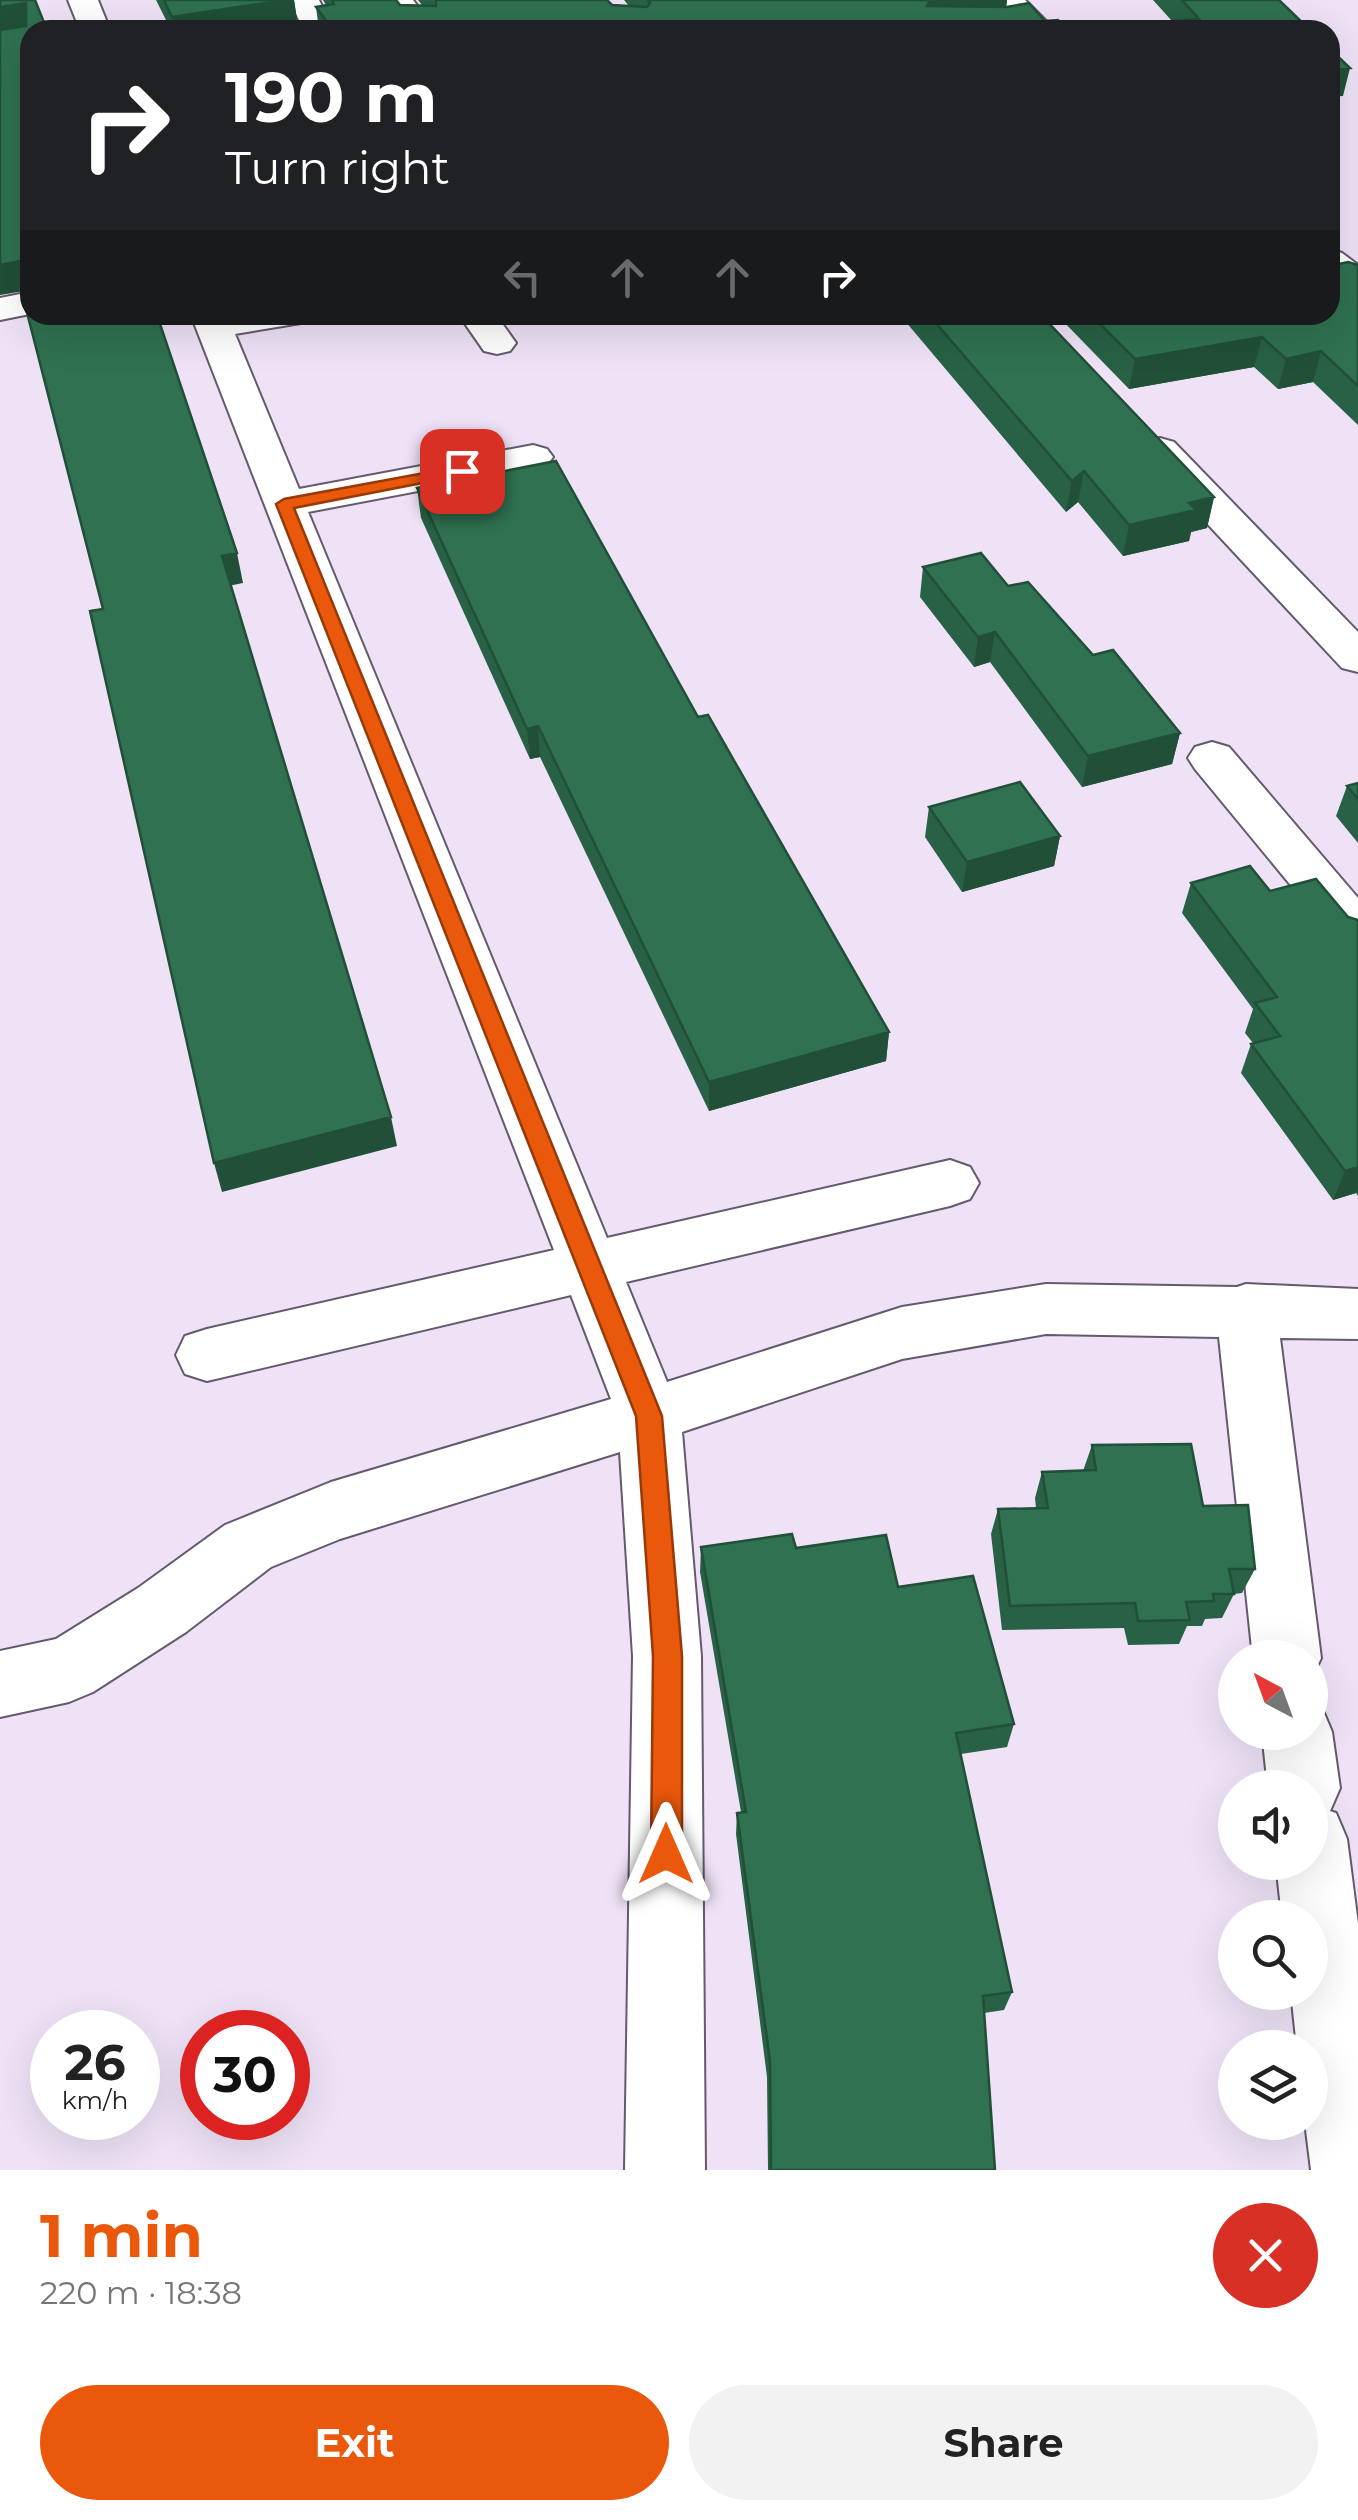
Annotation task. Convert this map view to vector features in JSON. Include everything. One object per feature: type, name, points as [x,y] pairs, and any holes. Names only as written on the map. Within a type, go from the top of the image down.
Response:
[{"type":"street","points":[[398,0],[413,20]]},
{"type":"street","points":[[213,325],[649,1416],[668,1656],[665,2170]]},
{"type":"street","points":[[1138,426],[1358,658]]},
{"type":"street","points":[[284,504],[533,458]]},
{"type":"street","points":[[1212,758],[1358,932]]},
{"type":"street","points":[[207,1355],[950,1183]]},
{"type":"street","points":[[0,1684],[69,1670],[162,1610],[248,1546],[331,1512],[649,1416],[902,1333],[1046,1309],[1246,1309],[1358,1314]]},
{"type":"street","points":[[1246,1309],[1285,1640]]},
{"type":"street","points":[[1315,1880],[1351,2170]]},
{"type":"building","points":[[0,0],[35,0],[43,20],[26,20],[26,3],[0,7]]},
{"type":"building","points":[[164,0],[285,0],[172,17]]},
{"type":"building","points":[[332,0],[396,0],[400,5],[436,6],[436,0],[607,0],[612,5],[647,7],[648,0],[930,0],[927,6],[1007,7],[1029,3],[1044,20],[326,20],[316,7],[334,4]]},
{"type":"building","points":[[1182,0],[1279,0],[1300,20],[1186,20],[1199,19]]},
{"type":"building","points":[[20,27],[20,261],[0,265],[0,30]]},
{"type":"building","points":[[1340,264],[1358,265],[1358,386],[1321,351],[1286,359],[1262,337],[1135,359],[1101,325],[1340,325]]},
{"type":"building","points":[[30,325],[160,325],[237,553],[222,556],[391,1117],[214,1163],[90,611],[103,609]]},
{"type":"building","points":[[938,325],[1051,325],[1214,497],[1189,503],[1196,510],[1129,525],[1084,471],[1072,481]]},
{"type":"building","points":[[556,461],[698,717],[708,715],[889,1032],[709,1082],[538,726],[527,729],[417,488]]},
{"type":"building","points":[[981,553],[1008,586],[1028,582],[1093,655],[1113,650],[1180,733],[1088,756],[995,632],[978,637],[923,567]]},
{"type":"building","points":[[1020,782],[1060,836],[967,862],[929,807]]},
{"type":"building","points":[[1358,783],[1358,799],[1347,786]]},
{"type":"building","points":[[1250,866],[1270,891],[1316,879],[1348,917],[1358,920],[1358,1167],[1345,1171],[1251,1044],[1280,1036],[1255,1003],[1277,997],[1191,883]]},
{"type":"building","points":[[1191,1444],[1203,1506],[1248,1505],[1255,1569],[1229,1569],[1234,1594],[1213,1594],[1214,1601],[1186,1602],[1190,1620],[1138,1621],[1135,1603],[1010,1606],[998,1509],[1048,1508],[1042,1472],[1096,1470],[1092,1445]]},
{"type":"building","points":[[792,1534],[796,1548],[886,1535],[898,1587],[973,1576],[1014,1724],[956,1733],[1012,1992],[983,1996],[995,2170],[771,2170],[770,2061],[737,1813],[746,1812],[701,1547]]},
{"type":"route","points":[[462,471],[284,504],[649,1416],[668,1656],[666,1854]]}]
